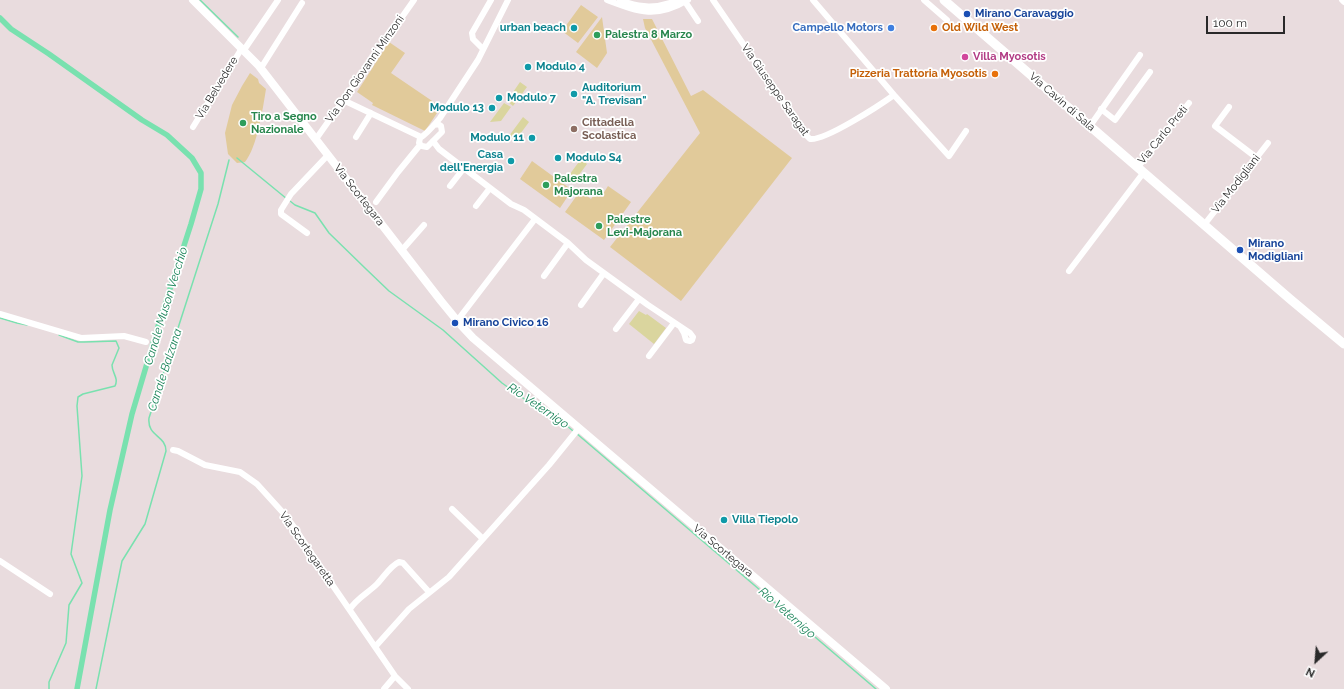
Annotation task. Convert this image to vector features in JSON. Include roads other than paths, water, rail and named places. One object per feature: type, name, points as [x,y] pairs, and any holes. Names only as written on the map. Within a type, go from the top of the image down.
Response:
[{"type":"main road","name":"Via Cavin di Sala","points":[[944,0],[1344,344]]},
{"type":"street","name":"Via Belvedere","points":[[193,0],[243,49],[193,127]]},
{"type":"street","points":[[243,49],[278,0]]},
{"type":"street","name":"Via Don Giovanni Minzoni","points":[[316,139],[414,0]]},
{"type":"street","points":[[483,49],[473,39],[472,33],[491,0]]},
{"type":"street","points":[[376,202],[420,145],[419,141],[421,137],[426,135],[440,118],[478,60],[508,0]]},
{"type":"street","points":[[607,0],[636,11],[647,12],[663,11],[686,1],[698,21]]},
{"type":"street","points":[[620,0],[634,6],[651,7],[662,6],[678,0]]},
{"type":"street","name":"Via Giuseppe Saragat","points":[[714,0],[803,132],[810,139],[817,139],[876,107],[894,95]]},
{"type":"street","points":[[813,0],[894,95],[949,156],[966,130]]},
{"type":"street","points":[[924,0],[947,20]]},
{"type":"street","points":[[261,68],[302,3]]},
{"type":"street","name":"Via Scortegara","points":[[243,49],[261,68],[457,321],[478,342],[886,689]]},
{"type":"street","points":[[1090,126],[1140,55]]},
{"type":"street","points":[[1101,110],[1115,120],[1150,72]]},
{"type":"street","points":[[343,100],[421,137]]},
{"type":"street","name":"Via Carlo Preti","points":[[1141,170],[1189,103]]},
{"type":"street","points":[[1229,107],[1215,126],[1257,158]]},
{"type":"street","points":[[356,137],[371,113]]},
{"type":"street","points":[[420,145],[425,147],[442,132],[440,118]]},
{"type":"street","points":[[434,125],[438,124],[441,126]]},
{"type":"street","points":[[431,143],[490,188],[568,243],[586,260],[680,328]]},
{"type":"street","name":"Via Modigliani","points":[[1204,225],[1268,143]]},
{"type":"street","points":[[307,233],[281,214],[281,210],[290,196],[328,155]]},
{"type":"street","points":[[450,186],[464,168]]},
{"type":"street","points":[[1069,271],[1141,170]]},
{"type":"street","points":[[476,206],[490,188]]},
{"type":"street","points":[[457,321],[535,219]]},
{"type":"street","points":[[402,250],[424,225]]},
{"type":"street","points":[[544,276],[568,243]]},
{"type":"street","points":[[581,305],[604,273]]},
{"type":"street","points":[[616,329],[639,299]]},
{"type":"street","points":[[0,314],[81,338],[124,336],[146,342]]},
{"type":"street","points":[[649,356],[674,323]]},
{"type":"street","points":[[375,647],[409,610],[448,577],[553,460],[579,428]]},
{"type":"street","name":"Via Scortegaretta","points":[[173,450],[183,453],[205,465],[240,472],[256,484],[290,522],[395,676],[408,689]]},
{"type":"street","points":[[452,508],[483,539]]},
{"type":"street","points":[[0,561],[50,594]]},
{"type":"street","points":[[350,609],[354,602],[374,587],[394,565],[399,562],[403,563],[429,592]]},
{"type":"street","points":[[384,689],[395,676]]},
{"type":"waterway","points":[[200,0],[238,37]]},
{"type":"waterway","name":"Canale Muson Vecchio","points":[[0,18],[11,29],[142,120],[167,135],[192,158],[201,173],[201,189],[191,224],[159,323],[132,414],[110,510],[77,689]]},
{"type":"waterway","name":"Rio Veternigo","points":[[237,158],[287,199]]},
{"type":"waterway","name":"Canale Balzana","points":[[96,689],[122,561],[145,524],[166,451],[163,442],[151,429],[149,418],[218,204],[229,160]]},
{"type":"waterway","name":"Rio Veternigo","points":[[290,201],[295,205],[315,213],[329,233],[389,291],[443,330],[502,383],[530,403],[557,417],[573,431]]},
{"type":"waterway","points":[[0,318],[27,325]]},
{"type":"waterway","points":[[49,689],[49,682],[66,643],[69,605],[82,583],[71,554],[82,476],[77,406],[78,397],[83,394],[115,386],[116,378],[112,365],[119,348],[116,341],[78,342],[59,335]]},
{"type":"waterway","name":"Rio Veternigo","points":[[576,433],[876,689]]},
{"type":"place","name":"Mirano Caravaggio","points":[[967,14]]},
{"type":"place","name":"urban beach","points":[[574,28]]},
{"type":"place","name":"Campello Motors","points":[[891,28]]},
{"type":"place","name":"Old Wild West","points":[[934,28]]},
{"type":"place","name":"Palestra 8 Marzo","points":[[597,35]]},
{"type":"place","name":"Villa Myosotis","points":[[965,57]]},
{"type":"place","name":"Modulo 4","points":[[528,67]]},
{"type":"place","name":"Pizzeria Trattoria Myosotis","points":[[995,74]]},
{"type":"place","name":"Auditorium \"A. Trevisan\"","points":[[574,94]]},
{"type":"place","name":"Modulo 7","points":[[499,98]]},
{"type":"place","name":"Modulo 13","points":[[492,108]]},
{"type":"place","name":"Tiro a Segno Nazionale","points":[[243,123]]},
{"type":"place","name":"Cittadella Scolastica","points":[[574,129]]},
{"type":"place","name":"Modulo 11","points":[[532,138]]},
{"type":"place","name":"Modulo S4","points":[[558,158]]},
{"type":"place","name":"Casa dell'Energia","points":[[511,161]]},
{"type":"place","name":"Palestra Majorana","points":[[546,185]]},
{"type":"place","name":"Palestre Levi-Majorana","points":[[599,226]]},
{"type":"place","name":"Mirano Modigliani","points":[[1240,250]]},
{"type":"place","name":"Mirano Civico 16","points":[[455,323]]},
{"type":"place","name":"Villa Tiepolo","points":[[724,520]]}]
